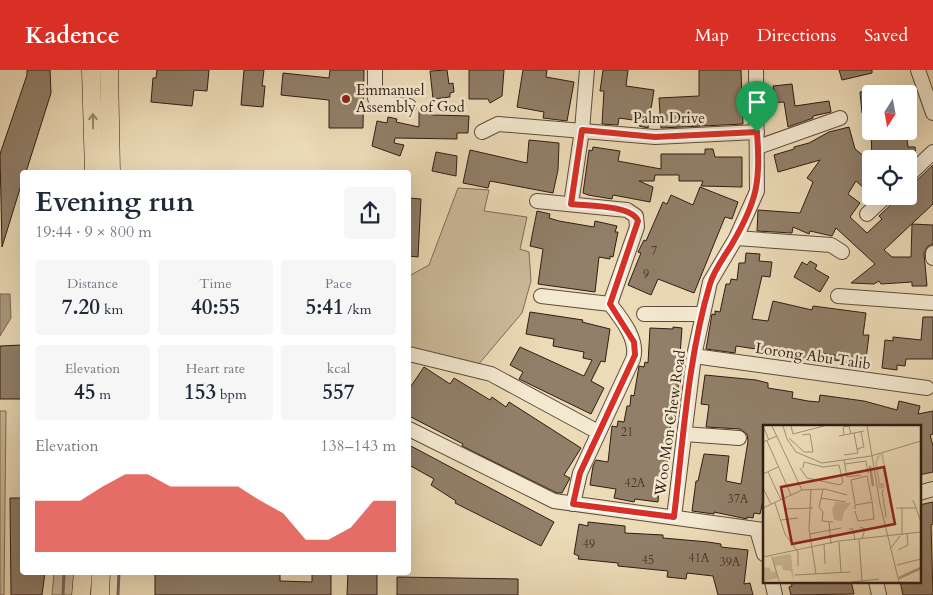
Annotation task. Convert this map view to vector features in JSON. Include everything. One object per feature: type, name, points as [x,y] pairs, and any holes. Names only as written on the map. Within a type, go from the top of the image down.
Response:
[{"type":"main road","points":[[91,70],[94,170]]},
{"type":"main road","points":[[109,70],[111,170]]},
{"type":"main road","points":[[110,134],[118,70]]},
{"type":"main road","points":[[81,595],[82,575]]},
{"type":"main road","points":[[100,595],[101,575]]},
{"type":"street","points":[[375,70],[375,98],[382,103],[409,106]]},
{"type":"street","points":[[571,204],[582,130],[588,70]]},
{"type":"street","name":"Woo Mon Chew Road","points":[[411,430],[554,501],[674,517],[694,356],[710,282],[736,238],[757,191],[756,70]]},
{"type":"street","points":[[918,70],[933,113]]},
{"type":"street","points":[[758,147],[840,118]]},
{"type":"street","name":"Palm Drive","points":[[482,132],[498,124],[655,137],[757,132]]},
{"type":"street","points":[[917,167],[933,152]]},
{"type":"street","points":[[537,201],[626,210],[636,216],[637,227],[610,304]]},
{"type":"street","points":[[867,214],[876,205]]},
{"type":"street","points":[[736,238],[830,245],[842,252]]},
{"type":"street","points":[[933,253],[933,258]]},
{"type":"street","points":[[541,296],[610,304]]},
{"type":"street","points":[[838,296],[933,303]]},
{"type":"street","points":[[573,504],[580,473],[635,355],[634,342],[610,304]]},
{"type":"street","points":[[644,314],[703,314]]},
{"type":"street","points":[[411,354],[491,374],[598,432]]},
{"type":"street","name":"Lorong Abu Talib","points":[[694,356],[927,388]]},
{"type":"street","points":[[684,434],[739,438]]},
{"type":"street","points":[[920,493],[933,489]]},
{"type":"street","points":[[674,517],[761,530],[763,546]]},
{"type":"street","points":[[772,582],[775,595]]},
{"type":"street","points":[[876,582],[879,595]]},
{"type":"shaded area","points":[[458,188],[489,190],[484,211],[527,217],[520,249],[529,252],[531,281],[522,313],[477,366],[411,350],[411,275],[429,265]]},
{"type":"shaded area","points":[[0,294],[10,294],[11,318],[0,336]]},
{"type":"shaded area","points":[[0,411],[6,411],[4,595],[0,595]]},
{"type":"shaded area","points":[[54,575],[74,575],[73,595],[52,595]]},
{"type":"building","points":[[27,70],[50,70],[51,93],[27,170],[20,170],[20,188],[2,247],[0,154],[27,75]]},
{"type":"building","points":[[157,70],[209,70],[207,91],[194,90],[192,106],[151,102],[153,78],[156,78]]},
{"type":"building","points":[[244,70],[264,70],[262,86],[265,86],[263,107],[241,105]]},
{"type":"building","name":"Emmanuel Assembly of God","points":[[330,70],[364,70],[363,128],[329,128],[329,100],[281,95],[283,73],[329,78]]},
{"type":"building","points":[[447,70],[449,84],[453,83],[454,92],[450,93],[450,97],[433,99],[430,71]]},
{"type":"building","points":[[469,70],[504,70],[502,96],[490,103],[488,99],[469,99]]},
{"type":"building","points":[[523,70],[547,70],[546,77],[574,82],[567,121],[543,118],[544,112],[517,107]]},
{"type":"building","points":[[603,70],[628,70],[626,86],[654,90],[648,128],[639,126],[640,121],[619,118],[618,125],[602,124],[604,91],[600,91]]},
{"type":"building","points":[[699,70],[741,70],[743,124],[661,128],[659,98],[699,96]]},
{"type":"building","points":[[839,70],[872,70],[872,73],[842,80]]},
{"type":"building","points":[[792,84],[795,106],[829,101],[831,112],[813,116],[813,118],[788,127],[784,102],[770,103],[768,91],[774,91],[773,86]]},
{"type":"building","points":[[860,92],[862,92],[862,113]]},
{"type":"building","points":[[419,108],[432,108],[432,115],[469,116],[468,133],[457,133],[457,139],[395,138],[394,143],[404,145],[400,156],[372,146],[377,121],[387,123],[388,117],[397,119],[396,122],[419,127]]},
{"type":"building","points":[[849,127],[855,149],[862,155],[862,186],[856,181],[848,194],[860,203],[850,217],[867,233],[882,219],[879,216],[891,205],[917,205],[917,180],[933,165],[933,204],[884,250],[892,257],[911,257],[912,224],[933,225],[933,244],[928,246],[924,253],[927,286],[912,286],[912,282],[881,284],[879,281],[874,284],[851,283],[875,264],[836,228],[832,236],[810,231],[809,234],[793,227],[792,233],[757,231],[758,210],[800,213],[813,182],[807,178],[820,160],[778,172],[774,155],[809,143],[829,132]]},
{"type":"building","points":[[529,140],[559,143],[558,170],[553,193],[490,181],[488,188],[463,183],[470,150],[527,163]]},
{"type":"building","points":[[871,140],[907,140],[908,147],[915,147],[915,150],[872,150]]},
{"type":"building","points":[[593,147],[620,151],[618,161],[661,169],[661,154],[705,154],[705,149],[713,149],[715,157],[742,157],[742,187],[701,186],[703,181],[679,181],[679,175],[655,175],[654,181],[639,181],[653,187],[650,202],[613,195],[612,199],[588,195],[583,193],[589,150],[592,151]]},
{"type":"building","points":[[436,152],[457,156],[456,176],[432,171]]},
{"type":"building","points":[[700,187],[738,202],[732,219],[725,217],[694,293],[658,279],[651,295],[628,285],[641,253],[638,252],[644,240],[646,241],[663,202],[667,204],[671,195],[693,205]]},
{"type":"building","points":[[411,198],[421,199],[418,257],[411,256]]},
{"type":"building","points":[[537,211],[550,214],[549,218],[559,221],[594,227],[595,221],[617,226],[615,232],[618,232],[613,257],[610,256],[610,259],[599,257],[595,292],[538,284],[543,249],[530,246]]},
{"type":"building","points":[[746,253],[760,254],[759,261],[772,262],[770,277],[762,276],[752,319],[768,321],[773,301],[812,310],[813,306],[866,313],[863,335],[869,335],[865,367],[842,364],[842,361],[834,360],[835,355],[820,353],[818,363],[788,359],[789,354],[736,346],[735,353],[706,349],[712,314],[715,315],[715,311],[720,312],[726,284],[730,284],[731,279],[737,280],[739,263],[745,263]]},
{"type":"building","points":[[810,261],[817,265],[815,269],[829,277],[820,292],[794,277],[802,262],[807,265]]},
{"type":"building","points":[[530,312],[583,320],[582,322],[610,329],[605,362],[601,361],[591,381],[604,388],[591,414],[519,379],[523,372],[510,365],[520,347],[584,376],[592,360],[583,358],[584,352],[553,346],[554,339],[526,334]]},
{"type":"building","points":[[923,317],[933,317],[933,359],[906,359],[905,366],[897,365],[897,370],[882,368],[885,340],[893,341],[893,337],[921,340]]},
{"type":"building","points":[[673,327],[682,328],[679,368],[681,369],[673,420],[671,420],[665,489],[659,489],[658,502],[635,499],[634,502],[614,498],[616,489],[590,485],[593,466],[596,460],[608,462],[612,426],[617,427],[618,421],[624,422],[627,406],[630,406],[631,395],[634,396],[639,366],[644,367],[645,362],[648,363],[650,328],[673,329]]},
{"type":"building","points":[[20,345],[20,399],[0,399],[0,346]]},
{"type":"building","points":[[424,367],[450,384],[454,378],[490,400],[492,397],[506,407],[509,402],[581,448],[564,475],[570,478],[562,493],[557,493],[462,446],[463,444],[411,417],[411,386]]},
{"type":"building","points":[[705,375],[768,383],[768,388],[793,392],[792,398],[808,401],[819,402],[820,395],[864,401],[897,410],[899,401],[920,406],[918,414],[933,411],[933,434],[930,435],[933,446],[933,472],[920,475],[920,425],[763,425],[763,500],[760,514],[754,513],[753,518],[747,517],[747,519],[714,512],[714,514],[692,511],[696,481],[698,481],[704,454],[729,456],[726,481],[741,484],[748,441],[747,434],[740,429],[706,427],[709,405],[701,404]]},
{"type":"building","points":[[411,446],[554,522],[541,546],[455,503],[456,501],[431,485],[434,479],[411,466]]},
{"type":"building","points":[[10,498],[20,498],[20,575],[45,575],[42,595],[11,595]]},
{"type":"building","points":[[933,502],[933,524],[931,525],[933,595],[903,595],[900,582],[920,582],[920,505]]},
{"type":"building","points":[[588,522],[625,526],[625,533],[663,535],[663,538],[708,542],[721,544],[721,547],[748,550],[744,584],[750,583],[753,595],[718,595],[713,576],[687,573],[686,579],[667,577],[668,571],[618,566],[618,563],[578,559],[579,556],[574,554],[579,524],[588,526]]},
{"type":"building","points":[[155,575],[280,575],[280,581],[312,582],[312,575],[331,575],[331,595],[155,595]]},
{"type":"building","points":[[348,575],[377,575],[377,595],[347,595]]},
{"type":"building","points":[[397,577],[518,579],[518,595],[397,595]]},
{"type":"building","points":[[791,582],[851,582],[854,594],[791,595],[789,587],[792,586]]},
{"type":"waterway","points":[[63,595],[64,575]]},
{"type":"waterway","points":[[118,595],[119,575]]},
{"type":"place","name":"Emmanuel Assembly of God","points":[[346,99]]},
{"type":"route","points":[[582,130],[655,137],[757,132],[757,191],[738,234],[710,282],[703,314],[694,356],[674,517],[573,504],[580,473],[635,355],[634,342],[610,304],[638,221],[636,216],[626,210],[571,204],[582,130]]}]
